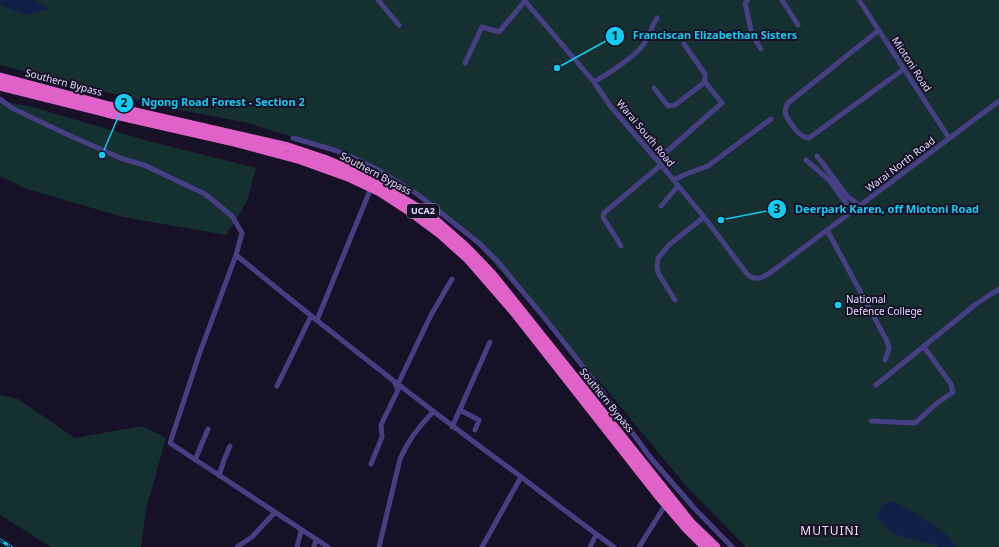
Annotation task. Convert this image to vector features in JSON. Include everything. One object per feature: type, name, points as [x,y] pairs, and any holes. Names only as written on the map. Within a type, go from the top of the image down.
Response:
[{"type":"highway","name":"Southern Bypass","points":[[0,77],[110,106],[304,152],[348,169],[392,192],[432,217],[466,247],[492,274],[692,523],[716,547]]},
{"type":"highway","name":"Southern Bypass","points":[[0,86],[106,113],[230,141],[301,160],[348,177],[371,188],[408,210],[440,234],[468,259],[514,312],[666,504],[686,528],[705,547]]},
{"type":"street","points":[[378,0],[399,25]]},
{"type":"street","points":[[748,0],[746,7],[752,35],[761,49]]},
{"type":"street","points":[[782,0],[798,25]]},
{"type":"street","name":"Miotoni Road","points":[[859,0],[949,138]]},
{"type":"street","points":[[465,63],[482,28],[499,32],[524,1]]},
{"type":"street","name":"Warai South Road","points":[[524,1],[594,82],[611,106],[704,217],[747,274],[754,279]]},
{"type":"street","points":[[594,82],[619,66],[638,50],[647,39],[652,25],[657,18]]},
{"type":"street","points":[[879,30],[788,102],[786,115],[802,136],[809,138],[904,69]]},
{"type":"street","points":[[657,160],[721,105],[722,102],[705,82],[705,74],[684,44]]},
{"type":"street","points":[[654,88],[668,106],[671,107],[705,82]]},
{"type":"street","points":[[0,98],[12,108],[61,132],[123,159],[144,165],[209,197],[232,216],[242,231],[236,256],[199,355],[170,442],[172,445],[275,512],[301,531],[328,547]]},
{"type":"street","name":"Warai North Road","points":[[754,279],[762,278],[999,101]]},
{"type":"street","points":[[674,180],[708,166],[771,119]]},
{"type":"street","points":[[293,138],[334,150],[357,159],[380,171],[417,194],[479,243],[502,267],[547,321],[596,383],[650,457],[732,547]]},
{"type":"street","points":[[817,156],[848,197],[859,206]]},
{"type":"street","points":[[806,160],[829,180],[852,211]]},
{"type":"street","points":[[621,246],[603,218],[604,213],[661,165]]},
{"type":"street","points":[[661,206],[678,186]]},
{"type":"street","points":[[317,320],[371,188]]},
{"type":"street","points":[[675,300],[658,273],[658,258],[669,245],[704,217]]},
{"type":"street","points":[[827,230],[887,341],[889,349],[885,360]]},
{"type":"street","points":[[236,256],[452,427],[614,547]]},
{"type":"street","points":[[372,464],[382,437],[381,425],[398,390],[396,382],[431,315],[452,279]]},
{"type":"street","points":[[876,385],[976,304],[999,289]]},
{"type":"street","points":[[277,386],[311,316]]},
{"type":"street","points":[[452,427],[490,342]]},
{"type":"street","points":[[871,421],[915,423],[936,404],[953,392],[951,384],[924,347]]},
{"type":"street","points":[[460,410],[479,420],[475,430]]},
{"type":"street","points":[[379,547],[400,459],[418,428],[434,412]]},
{"type":"street","points":[[195,460],[208,429]]},
{"type":"street","points":[[219,476],[230,446]]},
{"type":"street","points":[[482,547],[520,477]]},
{"type":"street","points":[[639,547],[666,504]]},
{"type":"street","points":[[237,547],[252,537],[275,512]]},
{"type":"street","points":[[297,547],[301,531]]},
{"type":"street","points":[[590,547],[596,535]]},
{"type":"street","points":[[314,547],[316,539]]},
{"type":"green space","points":[[0,0],[999,0],[999,547],[746,547],[687,487],[606,389],[464,230],[419,193],[366,163],[248,123],[160,106],[0,65]]},
{"type":"green space","points":[[0,101],[32,107],[152,142],[256,168],[247,202],[226,235],[123,217],[27,189],[0,176]]},
{"type":"green space","points":[[0,395],[18,399],[75,438],[142,426],[166,438],[146,509],[141,547],[51,547],[0,515]]},
{"type":"water","points":[[0,0],[33,0],[51,9],[24,15],[0,4]]},
{"type":"water","points":[[894,501],[947,535],[956,547],[938,547],[933,544],[908,539],[888,529],[877,515],[882,505]]},
{"type":"railway","points":[[0,540],[11,547]]},
{"type":"place","name":"Franciscan Elizabethan Sisters","points":[[557,68]]},
{"type":"place","name":"Ngong Road Forest - Section 2","points":[[102,155]]},
{"type":"place","name":"Deerpark Karen, off Miotoni Road","points":[[721,220]]},
{"type":"place","name":"National Defence College","points":[[838,305]]},
{"type":"district","name":"MUTUINI","points":[[830,531]]}]
